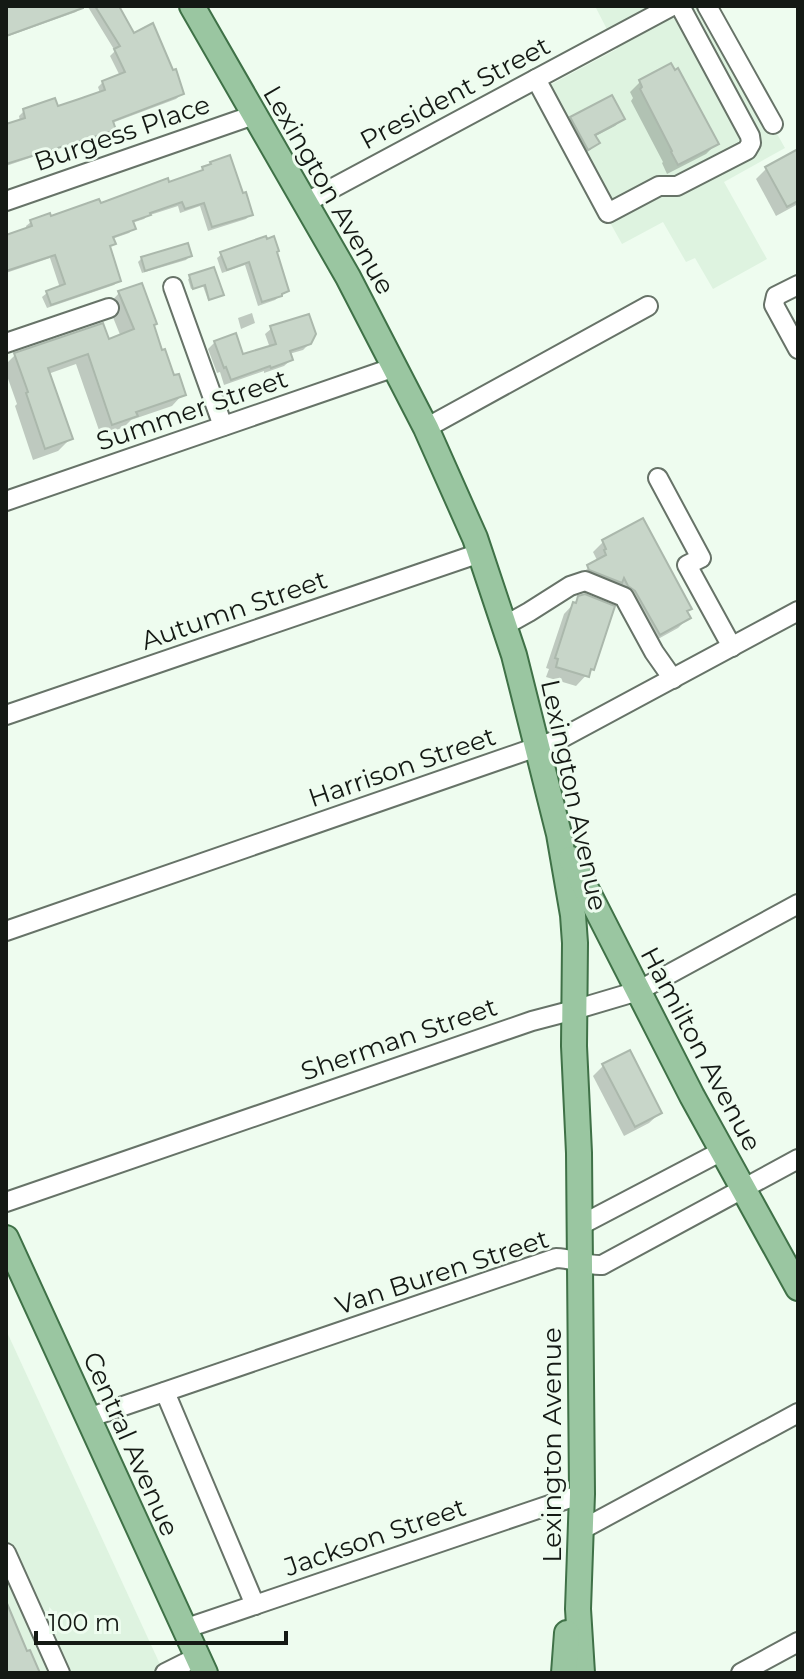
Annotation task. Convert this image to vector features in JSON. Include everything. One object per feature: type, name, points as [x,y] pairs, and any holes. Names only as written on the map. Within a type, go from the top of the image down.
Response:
[{"type":"main road","name":"Lexington Avenue","points":[[192,6],[348,277],[426,428],[480,553],[514,655],[559,834],[573,915],[582,1494],[578,1609],[582,1673]]},
{"type":"main road","name":"Hamilton Avenue","points":[[559,834],[692,1096],[798,1288]]},
{"type":"main road","name":"Central Avenue","points":[[6,1238],[201,1665]]},
{"type":"main road","points":[[564,1673],[566,1637],[578,1609]]},
{"type":"main road","points":[[581,1640],[600,1673]]},
{"type":"street","points":[[536,79],[608,213],[659,186],[677,186],[747,150],[751,143],[750,136],[672,6]]},
{"type":"street","name":"President Street","points":[[305,203],[672,6]]},
{"type":"street","points":[[707,6],[773,124]]},
{"type":"street","name":"Burgess Place","points":[[6,201],[254,115]]},
{"type":"street","points":[[798,285],[776,296],[774,305],[798,349]]},
{"type":"street","points":[[173,287],[223,426]]},
{"type":"street","points":[[426,428],[648,306]]},
{"type":"street","points":[[6,343],[109,308]]},
{"type":"street","name":"Summer Street","points":[[6,501],[395,367]]},
{"type":"street","points":[[658,478],[701,558],[687,565],[732,647]]},
{"type":"street","name":"Autumn Street","points":[[6,715],[480,553]]},
{"type":"street","points":[[504,626],[570,586],[585,581],[624,597],[654,652],[673,679]]},
{"type":"street","name":"Harrison Street","points":[[6,931],[560,739],[798,611]]},
{"type":"street","name":"Sherman Street","points":[[6,1202],[532,1021],[638,991],[798,904]]},
{"type":"street","points":[[579,1226],[722,1151]]},
{"type":"street","name":"Van Buren Street","points":[[88,1418],[558,1258],[590,1266],[602,1265],[798,1159]]},
{"type":"street","points":[[165,1392],[255,1605]]},
{"type":"street","points":[[581,1530],[798,1413]]},
{"type":"street","name":"Jackson Street","points":[[184,1629],[582,1494]]},
{"type":"street","points":[[6,1553],[60,1673]]},
{"type":"street","points":[[741,1673],[798,1642]]},
{"type":"street","points":[[165,1673],[201,1665]]},
{"type":"shaded area","points":[[595,6],[705,6],[785,148],[724,182],[767,259],[713,289],[695,258],[686,262],[663,222],[622,244],[537,92],[617,49]]},
{"type":"shaded area","points":[[6,1330],[164,1673],[6,1673]]},
{"type":"building","points":[[6,6],[83,6],[83,8],[6,36]]},
{"type":"building","points":[[95,6],[119,6],[134,33],[153,23],[173,70],[176,69],[184,94],[113,121],[116,130],[6,164],[6,124],[25,118],[23,109],[55,98],[58,106],[105,90],[102,81],[125,72],[114,49],[120,46]]},
{"type":"building","points":[[671,63],[675,70],[678,68],[719,144],[678,165],[640,89],[639,80]]},
{"type":"building","points":[[612,95],[625,119],[595,135],[600,143],[588,150],[570,117]]},
{"type":"building","points":[[798,149],[798,201],[787,207],[765,167]]},
{"type":"building","points":[[230,155],[253,215],[212,227],[204,203],[185,209],[182,202],[150,213],[133,221],[136,229],[113,237],[116,244],[110,246],[121,281],[51,305],[46,291],[65,284],[55,255],[6,271],[6,235],[32,226],[30,220],[99,199],[101,203],[168,178],[169,182],[203,170],[202,167],[210,162]]},
{"type":"building","points":[[266,236],[267,239],[274,236],[289,291],[262,302],[249,262],[227,270],[220,252]]},
{"type":"building","points":[[188,243],[192,256],[145,271],[141,257]]},
{"type":"building","points":[[214,267],[224,295],[209,300],[205,285],[193,289],[189,275]]},
{"type":"building","points":[[142,283],[157,324],[154,325],[162,350],[165,349],[174,375],[179,374],[186,395],[136,412],[138,416],[112,425],[88,354],[48,368],[73,439],[45,449],[14,353],[103,323],[109,339],[134,329],[118,291]]},
{"type":"building","points":[[309,314],[316,334],[311,344],[290,351],[293,360],[231,380],[214,341],[236,333],[243,354],[276,344],[270,326]]},
{"type":"building","points":[[643,518],[692,609],[687,611],[691,618],[660,635],[624,578],[622,583],[589,570],[587,565],[606,555],[602,540]]},
{"type":"building","points":[[585,594],[615,606],[589,677],[556,667],[558,659],[555,658],[573,602],[576,603],[578,596]]},
{"type":"building","points":[[630,1050],[662,1113],[635,1127],[602,1064]]},
{"type":"building","points":[[6,1601],[27,1651],[30,1650],[40,1673],[6,1673]]}]
